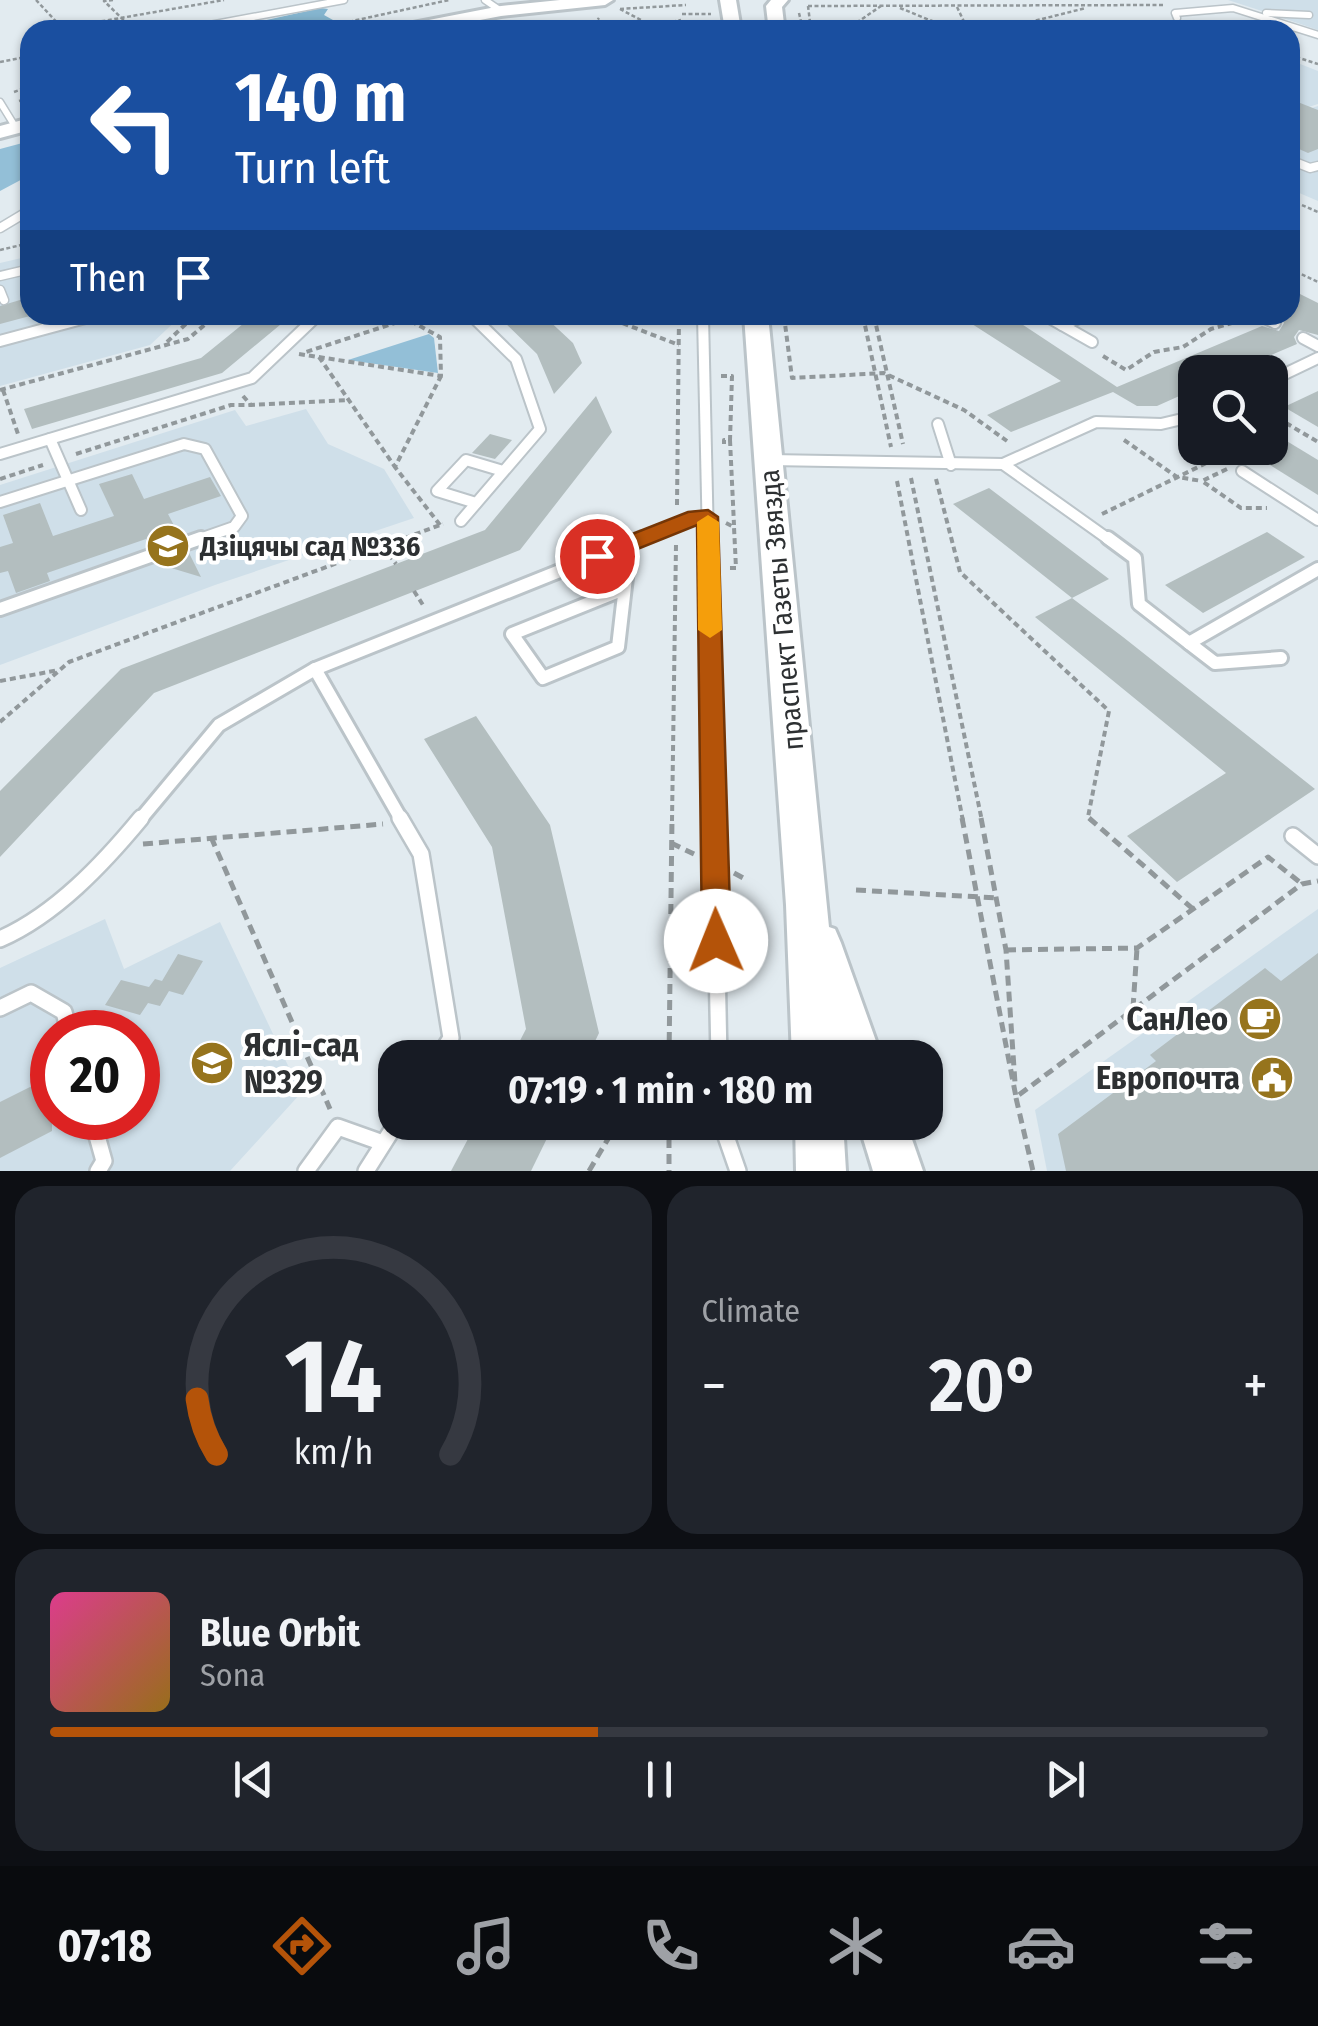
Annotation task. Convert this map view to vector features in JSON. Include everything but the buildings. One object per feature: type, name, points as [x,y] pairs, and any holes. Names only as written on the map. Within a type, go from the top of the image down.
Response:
[{"type":"main road","points":[[450,20],[501,11],[610,7]]},
{"type":"main road","name":"праспект Газеты Звязда","points":[[757,325],[807,905],[814,1040]]},
{"type":"main road","name":"праспект Газеты Звязда","points":[[807,905],[854,1040]]},
{"type":"main road","points":[[820,1140],[821,1171]]},
{"type":"main road","points":[[888,1140],[898,1171]]},
{"type":"lane","points":[[235,20],[344,0]]},
{"type":"lane","points":[[485,0],[501,11]]},
{"type":"lane","points":[[1227,0],[1233,8]]},
{"type":"lane","points":[[1177,20],[1175,12],[1233,8],[1274,20]]},
{"type":"lane","points":[[1252,12],[1310,14]]},
{"type":"lane","points":[[3,99],[15,128]]},
{"type":"lane","points":[[0,341],[60,325]]},
{"type":"lane","points":[[0,454],[252,378],[308,325]]},
{"type":"lane","points":[[463,518],[540,429],[516,360],[481,325]]},
{"type":"lane","points":[[703,325],[719,1040]]},
{"type":"lane","points":[[1062,325],[1094,347]]},
{"type":"lane","points":[[1303,338],[1318,346]]},
{"type":"lane","points":[[1288,372],[1318,358]]},
{"type":"lane","points":[[768,460],[1002,464],[1096,422],[1161,424],[1178,420]]},
{"type":"lane","points":[[938,424],[951,465]]},
{"type":"lane","points":[[50,438],[81,510]]},
{"type":"lane","points":[[0,502],[184,444],[205,449],[242,516],[234,527],[0,608]]},
{"type":"lane","points":[[476,503],[437,491],[466,460],[504,471]]},
{"type":"lane","points":[[1002,464],[1135,558],[1139,604],[1215,662],[1280,658]]},
{"type":"lane","points":[[1242,471],[1318,520]]},
{"type":"lane","points":[[0,939],[30,926],[118,846],[219,725],[315,669],[677,525],[708,517]]},
{"type":"lane","points":[[624,589],[512,634],[543,678],[618,648],[630,544]]},
{"type":"lane","points":[[1189,642],[1318,569]]},
{"type":"lane","points":[[315,669],[421,854],[450,1040]]},
{"type":"lane","points":[[1293,836],[1318,856]]},
{"type":"lane","points":[[0,1008],[31,993],[61,1010]]},
{"type":"lane","points":[[306,1171],[338,1127],[383,1144]]},
{"type":"lane","points":[[98,1140],[104,1161],[98,1171]]},
{"type":"lane","points":[[366,1171],[386,1140]]},
{"type":"lane","points":[[727,1140],[738,1171]]},
{"type":"path","points":[[36,0],[55,20]]},
{"type":"path","points":[[113,0],[104,2],[124,18]]},
{"type":"path","points":[[113,20],[224,0]]},
{"type":"path","points":[[354,20],[449,0]]},
{"type":"path","points":[[808,6],[864,2],[888,6]]},
{"type":"path","points":[[682,20],[686,5]]},
{"type":"path","points":[[1037,20],[1096,5]]},
{"type":"path","points":[[808,6],[1172,5]]},
{"type":"path","points":[[808,6],[808,20]]},
{"type":"path","points":[[861,20],[881,6]]},
{"type":"path","points":[[896,6],[930,20]]},
{"type":"path","points":[[610,7],[639,20]]},
{"type":"path","points":[[957,7],[963,20]]},
{"type":"path","points":[[682,14],[711,13]]},
{"type":"path","points":[[799,13],[801,20]]},
{"type":"path","points":[[379,14],[393,20]]},
{"type":"path","points":[[164,346],[185,325]]},
{"type":"path","points":[[22,447],[1,391],[188,339],[204,325]]},
{"type":"path","points":[[388,325],[299,354],[441,376]]},
{"type":"path","points":[[395,468],[441,376],[440,337],[418,325]]},
{"type":"path","points":[[628,325],[679,345]]},
{"type":"path","points":[[669,1038],[679,325]]},
{"type":"path","points":[[785,325],[792,378],[884,373],[964,410],[1024,453]]},
{"type":"path","points":[[865,325],[974,896],[1033,1171]]},
{"type":"path","points":[[876,325],[998,898],[1006,950],[1016,1097]]},
{"type":"path","points":[[1094,347],[1126,370],[1154,352],[1183,347],[1225,325]]},
{"type":"path","points":[[318,357],[440,525]]},
{"type":"path","points":[[709,568],[736,568],[734,526],[726,526],[724,440],[730,440],[732,376]]},
{"type":"path","points":[[234,384],[250,406]]},
{"type":"path","points":[[0,479],[231,406],[349,400]]},
{"type":"path","points":[[1096,422],[1177,477],[1202,482],[1240,508],[1302,509]]},
{"type":"path","points":[[1288,424],[1318,442]]},
{"type":"path","points":[[933,464],[960,572],[1109,711],[1088,817],[1193,909]]},
{"type":"path","points":[[1084,523],[1202,465]]},
{"type":"path","points":[[1202,482],[1232,465]]},
{"type":"path","points":[[0,722],[69,662],[463,518]]},
{"type":"path","points":[[383,546],[396,564]]},
{"type":"path","points":[[0,681],[62,669]]},
{"type":"path","points":[[118,846],[403,823]]},
{"type":"path","points":[[211,837],[338,1127]]},
{"type":"path","points":[[1006,950],[1136,948],[1268,857],[1302,884]]},
{"type":"path","points":[[1016,1097],[1302,884],[1318,881]]},
{"type":"path","points":[[856,890],[998,898]]},
{"type":"path","points":[[1133,1010],[1136,948]]},
{"type":"path","points":[[589,1171],[607,1140]]},
{"type":"path","points":[[668,1171],[669,1140]]},
{"type":"shaded area","points":[[1228,0],[1318,0],[1318,30],[1300,24],[1300,20]]},
{"type":"shaded area","points":[[321,8],[328,9],[324,15],[333,20],[267,20]]},
{"type":"shaded area","points":[[1300,64],[1318,71],[1318,104],[1300,110]]},
{"type":"shaded area","points":[[1318,106],[1318,201],[1300,193],[1300,112]]},
{"type":"shaded area","points":[[20,144],[20,180],[0,191],[0,149]]},
{"type":"shaded area","points":[[20,258],[20,325],[171,325],[150,345],[0,386],[0,263]]},
{"type":"shaded area","points":[[429,334],[434,338],[438,373],[348,360]]},
{"type":"shaded area","name":"Дзіцячы сад №336","points":[[306,409],[328,444],[384,469],[414,518],[215,585],[0,665],[0,485],[235,410],[246,426]]},
{"type":"shaded area","points":[[1318,909],[1318,1171],[1047,1171],[1035,1110]]},
{"type":"shaded area","name":"Яслі-сад №329","points":[[105,919],[124,969],[220,922],[301,1093],[230,1171],[0,1171],[0,968]]},
{"type":"slow traffic","points":[[708,522],[710,630]]},
{"type":"place","name":"Дзіцячы сад №336","points":[[168,546]]},
{"type":"place","name":"СанЛео","points":[[1260,1019]]},
{"type":"place","name":"Яслі-сад №329","points":[[212,1063]]},
{"type":"place","name":"Европочта","points":[[1272,1078]]},
{"type":"route","points":[[597,556],[696,517],[708,517],[716,941]]}]
